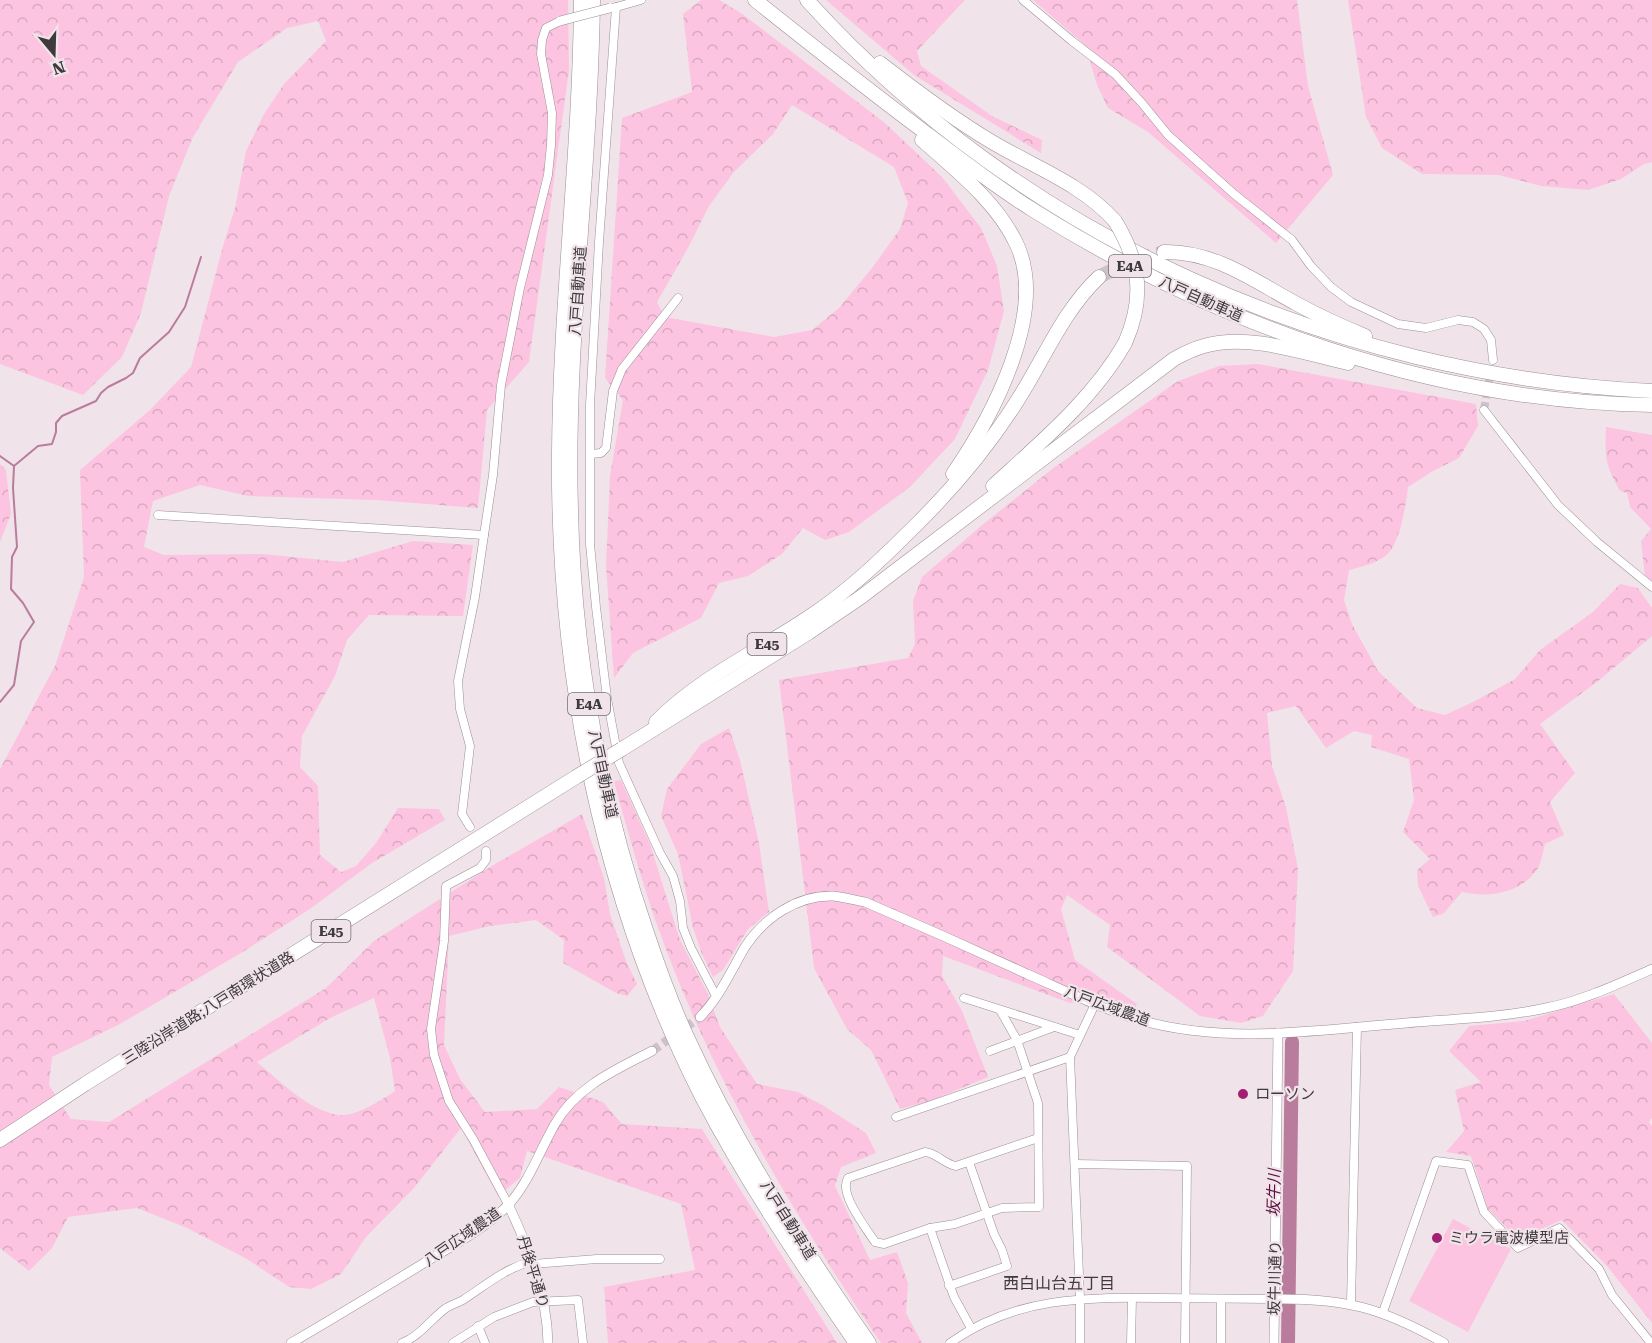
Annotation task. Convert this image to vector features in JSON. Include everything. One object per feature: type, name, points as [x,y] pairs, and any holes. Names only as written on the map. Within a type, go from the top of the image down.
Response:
[{"type":"highway","name":"八戸自動車道","points":[[581,0],[560,409],[559,506],[566,620],[574,689],[590,777],[618,881],[645,964],[670,1029],[733,1153],[780,1231],[856,1343]]},
{"type":"highway","name":"八戸自動車道","points":[[593,0],[590,96],[571,412],[571,509],[577,620],[585,686],[602,776],[631,886],[659,967],[687,1037],[715,1095],[749,1156],[795,1233],[869,1343]]},
{"type":"highway","name":"八戸自動車道","points":[[755,0],[842,69],[1007,193],[1067,231],[1151,277],[1226,311],[1307,342],[1376,363],[1459,384],[1549,398],[1652,405]]},
{"type":"highway","name":"八戸自動車道","points":[[808,0],[832,27],[891,84],[962,142],[1038,195],[1116,242],[1203,285],[1288,319],[1372,346],[1502,375],[1548,382],[1652,391]]},
{"type":"highway","points":[[808,0],[877,60],[939,107],[990,141],[1093,199],[1115,221],[1132,254],[1138,288],[1136,314],[1125,343],[1105,374],[1065,417],[982,497],[906,562]]},
{"type":"highway","points":[[842,69],[981,196],[995,212],[1016,244],[1026,276],[1026,309],[1022,329],[990,413],[973,444],[940,493],[900,540]]},
{"type":"highway","points":[[1164,252],[1193,254],[1222,263],[1340,326],[1386,344],[1458,366]]},
{"type":"highway","points":[[900,540],[942,498],[984,448],[1019,398],[1069,312],[1099,278]]},
{"type":"highway","points":[[906,562],[1160,368],[1174,358],[1204,345],[1220,342],[1251,342],[1459,384]]},
{"type":"highway","name":"三陸沿岸道路;八戸南環状道路","points":[[626,746],[685,695],[831,602],[900,540]]},
{"type":"highway","name":"三陸沿岸道路;八戸南環状道路","points":[[0,1140],[85,1084],[836,615],[906,562]]},
{"type":"street","points":[[470,827],[462,814],[470,746],[460,708],[458,681],[475,597],[493,475],[501,385],[520,288],[548,175],[552,113],[541,54],[542,40],[546,28],[560,21],[641,0]]},
{"type":"street","points":[[1023,0],[1115,74],[1168,135],[1234,194],[1292,240],[1311,266],[1331,287],[1365,310],[1398,324],[1426,328],[1458,320],[1473,322],[1484,329],[1491,340],[1493,360]]},
{"type":"street","points":[[613,8],[590,405],[590,544],[596,607],[613,740],[623,773],[673,876],[680,901],[683,928],[716,996]]},
{"type":"street","points":[[591,454],[601,453],[606,448],[613,391],[622,369],[678,298]]},
{"type":"street","points":[[1484,410],[1558,505],[1605,549],[1652,586]]},
{"type":"street","points":[[158,515],[484,535]]},
{"type":"street","points":[[486,851],[486,860],[480,868],[446,886],[444,941],[431,1029],[434,1054],[449,1101],[473,1139],[508,1204]]},
{"type":"street","name":"八戸広域農道","points":[[700,1017],[709,1008],[746,946],[762,927],[794,903],[834,896],[865,902],[1095,1004],[1139,1020],[1181,1029],[1221,1034],[1278,1033],[1357,1027],[1507,1014],[1547,1008],[1599,992],[1652,969]]},
{"type":"street","points":[[963,998],[1080,1035]]},
{"type":"street","points":[[1080,1343],[1070,1057],[1095,1004]]},
{"type":"street","points":[[1000,1010],[1017,1040],[1038,1103],[1039,1207],[1002,1208],[955,1224],[930,1228],[884,1244],[874,1242],[851,1204],[844,1186],[848,1178],[925,1152],[931,1153],[949,1165],[956,1166],[1038,1138]]},
{"type":"street","points":[[990,1051],[1054,1027]]},
{"type":"street","points":[[1352,1304],[1357,1027]]},
{"type":"street","name":"坂牛川通り","points":[[1274,1343],[1277,1299],[1278,1033]]},
{"type":"street","name":"八戸広域農道","points":[[291,1343],[450,1247],[508,1204],[523,1186],[555,1123],[567,1105],[582,1090],[610,1072],[652,1051]]},
{"type":"street","points":[[896,1118],[1070,1057]]},
{"type":"street","points":[[1383,1312],[1436,1161],[1468,1166],[1484,1212],[1518,1248],[1559,1228],[1599,1269],[1612,1295],[1651,1343]]},
{"type":"street","points":[[950,1286],[1008,1266],[969,1162]]},
{"type":"street","points":[[1075,1164],[1187,1166],[1185,1343]]},
{"type":"street","name":"丹後平通り","points":[[508,1204],[533,1262],[544,1300],[548,1343]]},
{"type":"street","points":[[930,1228],[950,1286],[971,1328]]},
{"type":"street","points":[[402,1343],[415,1336],[447,1308],[517,1265],[597,1259],[660,1259]]},
{"type":"street","points":[[1131,1343],[1132,1298]]},
{"type":"street","points":[[950,1343],[971,1328],[1034,1305],[1080,1299],[1132,1298],[1327,1300],[1383,1312],[1409,1323],[1444,1343]]},
{"type":"street","points":[[1221,1299],[1221,1343]]},
{"type":"street","points":[[453,1343],[494,1317],[533,1302],[578,1300],[583,1343]]},
{"type":"street","points":[[478,1326],[485,1343]]},
{"type":"green space","points":[[0,0],[568,0],[569,70],[529,362],[487,410],[478,508],[375,500],[248,496],[200,485],[153,501],[144,547],[164,555],[263,554],[343,562],[413,541],[473,545],[463,616],[369,615],[347,640],[335,676],[302,736],[300,767],[318,786],[320,855],[341,872],[356,866],[376,843],[398,808],[439,809],[445,820],[372,863],[310,909],[241,953],[120,1024],[52,1057],[49,1085],[71,1119],[109,1122],[326,988],[374,941],[495,864],[582,814],[604,878],[610,914],[626,961],[637,984],[627,996],[616,993],[563,963],[564,940],[536,920],[490,926],[449,936],[444,1045],[460,1079],[485,1112],[537,1109],[559,1087],[603,1102],[622,1124],[702,1129],[837,1343],[608,1343],[604,1287],[695,1270],[681,1204],[527,1151],[520,1178],[498,1196],[461,1128],[414,1188],[366,1237],[341,1274],[311,1289],[289,1287],[247,1259],[187,1228],[137,1208],[68,1217],[52,1248],[29,1271],[0,1248],[0,769],[55,666],[84,577],[80,470],[150,410],[191,367],[235,208],[246,151],[264,114],[284,84],[326,41],[318,21],[287,28],[238,62],[193,137],[169,196],[141,313],[122,357],[83,395],[0,364]],"holes":[[[374,998],[390,1058],[395,1091],[368,1107],[345,1115],[317,1108],[285,1086],[257,1062],[332,1017]]]},
{"type":"green space","points":[[701,0],[719,0],[741,13],[885,123],[942,177],[981,228],[997,266],[1004,311],[988,370],[955,439],[910,487],[849,532],[825,540],[803,528],[782,554],[748,576],[719,583],[701,618],[633,653],[614,678],[606,565],[610,476],[623,400],[605,378],[622,118],[692,92],[683,14]],"holes":[[[792,105],[894,167],[908,203],[900,229],[839,308],[812,330],[774,337],[665,317],[657,302],[709,206],[734,172],[773,134]]]},
{"type":"green space","points":[[826,0],[965,0],[917,51],[921,66],[992,116],[1042,140],[1041,153],[914,75]]},
{"type":"green space","points":[[1033,0],[1297,0],[1308,86],[1333,175],[1276,243],[1148,132],[1108,108],[1097,85],[1085,45]]},
{"type":"green space","points":[[1348,0],[1652,0],[1652,162],[1644,164],[1621,179],[1588,190],[1541,186],[1499,175],[1422,174],[1382,148],[1366,117]]},
{"type":"green space","points":[[1258,364],[1476,404],[1478,426],[1459,458],[1408,487],[1400,528],[1391,550],[1377,561],[1349,570],[1344,600],[1352,624],[1378,671],[1417,708],[1445,715],[1515,679],[1540,650],[1593,612],[1620,584],[1638,588],[1652,608],[1652,636],[1597,682],[1540,724],[1575,773],[1550,802],[1564,835],[1545,844],[1538,868],[1521,885],[1492,894],[1462,892],[1443,914],[1433,917],[1418,886],[1417,870],[1430,859],[1403,832],[1414,800],[1409,759],[1371,747],[1372,735],[1354,731],[1326,748],[1296,706],[1267,713],[1272,766],[1286,807],[1298,869],[1293,971],[1263,1016],[1241,1023],[1200,1016],[1107,947],[1110,925],[1067,895],[1061,909],[1075,960],[1137,1004],[1134,1010],[1099,1000],[1070,1003],[943,956],[942,976],[962,1011],[988,1077],[930,1101],[900,1109],[871,1050],[847,1029],[814,968],[779,680],[908,658],[915,644],[913,601],[922,577],[981,526],[1052,469],[1178,381],[1219,366]]},
{"type":"green space","points":[[1606,427],[1652,435],[1652,588],[1645,577],[1641,541],[1651,529],[1630,507],[1627,493],[1620,491],[1611,474],[1606,454]]},
{"type":"green space","points":[[0,464],[6,470],[11,514],[0,542]]},
{"type":"green space","points":[[729,728],[740,760],[759,843],[769,912],[748,929],[723,970],[713,977],[693,928],[678,854],[661,816],[667,789],[701,744]]},
{"type":"green space","points":[[621,780],[650,844],[680,940],[707,992],[720,1027],[757,1084],[798,1092],[866,1133],[876,1153],[841,1167],[835,1186],[870,1260],[897,1252],[908,1283],[906,1313],[922,1343],[881,1343],[817,1246],[757,1145],[704,1040],[660,933],[641,877],[614,781]]},
{"type":"green space","points":[[1614,994],[1652,1043],[1652,1118],[1649,1122],[1652,1126],[1652,1323],[1607,1266],[1562,1220],[1518,1239],[1488,1209],[1471,1156],[1446,1152],[1464,1131],[1455,1090],[1481,1082],[1449,1051],[1469,1026],[1524,1021]]},
{"type":"green space","points":[[1453,1219],[1511,1249],[1468,1332],[1409,1301]]},
{"type":"waterway","points":[[0,702],[14,685],[21,641],[34,622],[23,603],[11,589],[12,557],[17,547],[13,488],[14,466],[38,446],[52,444],[56,423],[62,416],[96,401],[108,387],[133,373],[140,358],[169,332],[185,307],[201,257]]},
{"type":"waterway","points":[[0,456],[14,466]]},
{"type":"waterway","name":"坂牛川","points":[[1288,1343],[1292,1042]]},
{"type":"tunnel","points":[[1099,277],[1128,262],[1164,252]]},
{"type":"tunnel","points":[[1484,410],[1491,368]]},
{"type":"tunnel","points":[[652,1051],[700,1017]]},
{"type":"place","name":"ローソン","points":[[1243,1094]]},
{"type":"place","name":"ミウラ電波模型店","points":[[1437,1238]]},
{"type":"district","name":"西白山台五丁目","points":[[1059,1283]]}]
